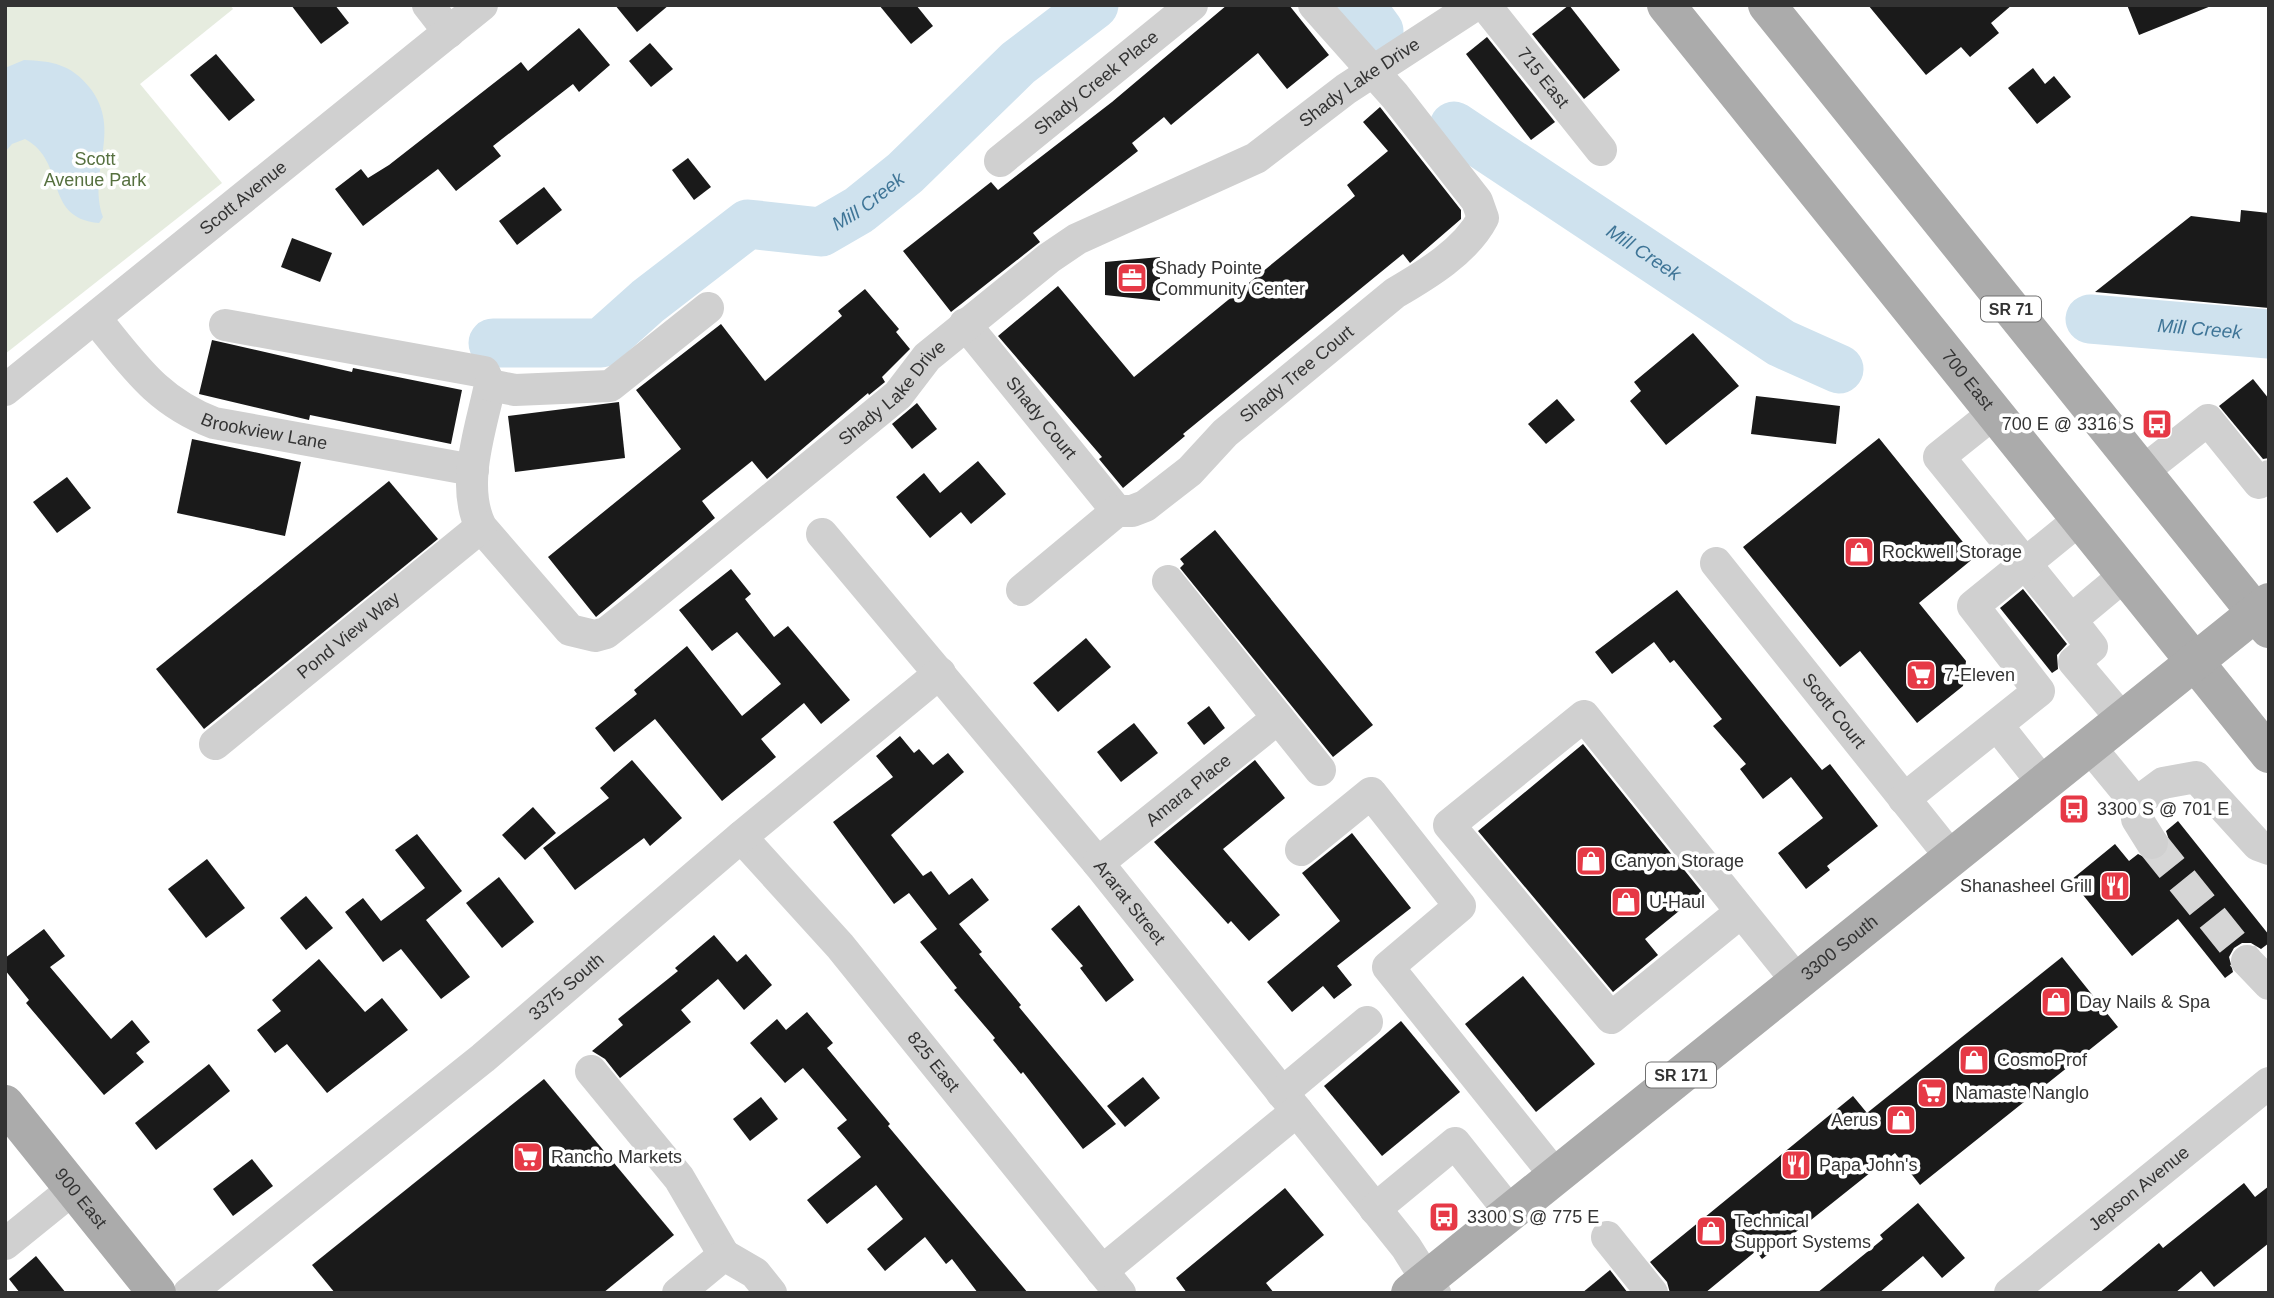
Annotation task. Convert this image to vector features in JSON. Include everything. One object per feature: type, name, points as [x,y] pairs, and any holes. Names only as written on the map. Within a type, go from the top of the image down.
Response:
[{"type":"main road","name":"700 East","points":[[1667,5],[2269,754]]},
{"type":"main road","name":"SR 71","points":[[1767,5],[2142,472],[2264,614]]},
{"type":"main road","name":"3300 South","points":[[1424,1289],[1555,1175],[2088,746],[2194,661],[2264,614]]},
{"type":"main road","name":"900 East","points":[[5,1104],[157,1293]]},
{"type":"street","points":[[428,5],[449,32]]},
{"type":"street","name":"Scott Avenue","points":[[5,390],[482,5]]},
{"type":"street","name":"Shady Creek Place","points":[[1000,161],[1192,5]]},
{"type":"street","points":[[1314,5],[1372,72]]},
{"type":"street","name":"Shady Lake Drive","points":[[487,379],[473,470],[474,513],[481,527],[570,630],[595,636],[606,633],[898,395],[928,357],[965,324],[1077,240],[1256,158],[1372,72],[1475,5]]},
{"type":"street","name":"715 East","points":[[1485,5],[1601,150]]},
{"type":"street","name":"Shady Tree Court","points":[[1111,517],[1145,506],[1190,471],[1225,433],[1395,293],[1425,275],[1465,241],[1483,218],[1477,201],[1395,96],[1372,72]]},
{"type":"street","points":[[225,325],[487,379],[515,390],[610,386],[708,308]]},
{"type":"street","name":"Brookview Lane","points":[[95,318],[161,396],[193,415],[214,423],[473,470]]},
{"type":"street","name":"Shady Court","points":[[965,324],[1111,517]]},
{"type":"street","points":[[1904,799],[2092,647],[1939,457],[1994,412]]},
{"type":"street","points":[[2142,472],[2208,420],[2259,483],[2269,476]]},
{"type":"street","points":[[1022,590],[1111,517]]},
{"type":"street","points":[[2039,691],[1973,606],[2080,519]]},
{"type":"street","name":"Pond View Way","points":[[215,744],[481,527]]},
{"type":"street","name":"Ararat Street","points":[[822,534],[1098,863],[1376,1209],[1406,1247],[1424,1289]]},
{"type":"street","name":"Scott Court","points":[[1716,563],[1951,857]]},
{"type":"street","points":[[2071,620],[2125,575]]},
{"type":"street","points":[[1168,581],[1320,770]]},
{"type":"street","points":[[2074,662],[2122,719]]},
{"type":"street","name":"3375 South","points":[[189,1293],[483,1058],[741,837],[940,673]]},
{"type":"street","points":[[1741,912],[1611,1018],[1449,825],[1584,716],[1798,982]]},
{"type":"street","name":"Amara Place","points":[[1098,863],[1279,718]]},
{"type":"street","points":[[1997,725],[2043,783]]},
{"type":"street","points":[[2088,746],[2136,803],[2137,819],[2152,843]]},
{"type":"street","points":[[2136,803],[2163,783],[2196,777],[2258,845],[2269,849]]},
{"type":"street","points":[[1301,850],[1371,793],[1452,895],[1460,906],[1388,967],[1555,1175]]},
{"type":"street","name":"825 East","points":[[741,837],[840,946],[1111,1282]]},
{"type":"street","points":[[2247,961],[2269,984]]},
{"type":"street","points":[[1111,1282],[1367,1023]]},
{"type":"street","points":[[591,1071],[679,1178],[724,1255],[755,1273],[771,1293]]},
{"type":"street","name":"Jepson Avenue","points":[[2010,1293],[2269,1083]]},
{"type":"street","points":[[1376,1209],[1455,1143],[1510,1212]]},
{"type":"street","points":[[5,1244],[73,1189]]},
{"type":"street","points":[[1607,1237],[1652,1293]]},
{"type":"street","points":[[678,1293],[724,1255]]},
{"type":"green space","name":"Scott Avenue Park","points":[[5,5],[230,5],[233,9],[140,84],[222,183],[5,354]]},
{"type":"water","points":[[24,60],[43,61],[68,69],[83,80],[99,104],[104,120],[104,136],[99,183],[103,217],[99,223],[81,219],[69,211],[47,161],[38,149],[25,139],[12,144],[5,152],[5,68]]},
{"type":"building","points":[[291,5],[335,5],[349,23],[321,44]]},
{"type":"building","points":[[615,5],[669,5],[637,32]]},
{"type":"building","points":[[879,5],[916,5],[933,26],[911,44]]},
{"type":"building","points":[[1227,5],[1289,5],[1329,55],[1287,89],[1258,53],[1171,125],[1164,117],[1132,143],[1138,151],[1033,233],[1040,242],[951,312],[903,251],[991,182],[998,190],[1112,102]]},
{"type":"building","points":[[1569,5],[1620,70],[1584,99],[1532,34]]},
{"type":"building","points":[[1868,5],[2012,5],[1991,23],[1999,33],[1970,57],[1961,47],[1926,75]]},
{"type":"building","points":[[2127,5],[2211,5],[2211,6],[2139,35]]},
{"type":"building","points":[[579,28],[610,65],[579,92],[573,84],[493,146],[501,156],[456,191],[438,169],[363,226],[335,189],[361,169],[368,178],[389,165],[521,62],[528,71]]},
{"type":"building","points":[[1487,37],[1555,122],[1531,140],[1466,54]]},
{"type":"building","points":[[650,43],[673,69],[651,87],[629,61]]},
{"type":"building","points":[[216,54],[255,100],[229,121],[190,75]]},
{"type":"building","points":[[2033,68],[2045,84],[2054,76],[2071,97],[2037,124],[2008,88]]},
{"type":"building","points":[[1380,107],[1461,210],[1461,219],[1410,263],[1403,254],[1183,434],[1185,436],[1123,488],[1099,459],[1102,457],[998,336],[1058,286],[1134,377],[1355,196],[1347,185],[1388,151],[1363,122]]},
{"type":"building","points":[[688,158],[711,187],[694,200],[672,170]]},
{"type":"building","points":[[544,187],[562,210],[517,245],[499,221]]},
{"type":"building","points":[[2241,210],[2269,213],[2269,308],[2095,292],[2191,216],[2240,222]]},
{"type":"building","points":[[292,238],[332,253],[320,282],[281,267]]},
{"type":"building","name":"Shady Pointe Community Center","points":[[1160,257],[1160,301],[1105,295],[1105,262]]},
{"type":"building","points":[[865,289],[899,329],[896,332],[910,349],[882,377],[885,382],[869,395],[868,393],[767,479],[752,461],[702,501],[715,518],[596,617],[548,557],[681,449],[636,390],[721,324],[765,381],[842,316],[838,311]]},
{"type":"building","points":[[1693,333],[1739,386],[1666,445],[1630,401],[1641,391],[1634,382]]},
{"type":"building","points":[[212,340],[352,372],[353,368],[462,390],[451,444],[310,415],[309,420],[199,394]]},
{"type":"building","points":[[2253,379],[2269,399],[2269,458],[2263,459],[2219,406]]},
{"type":"building","points":[[1756,396],[1840,406],[1836,444],[1751,434]]},
{"type":"building","points":[[1557,399],[1575,420],[1546,444],[1528,424]]},
{"type":"building","points":[[619,402],[625,458],[515,472],[508,416]]},
{"type":"building","points":[[917,403],[937,429],[912,449],[892,424]]},
{"type":"building","name":"Rockwell Storage","points":[[1879,438],[1975,557],[1919,603],[1966,661],[1963,686],[1917,723],[1860,651],[1840,667],[1743,547]]},
{"type":"building","points":[[192,439],[301,462],[285,536],[177,513]]},
{"type":"building","points":[[978,461],[1006,494],[971,524],[961,512],[930,538],[896,497],[924,473],[940,493]]},
{"type":"building","points":[[67,477],[91,508],[57,533],[33,502]]},
{"type":"building","points":[[389,481],[438,539],[204,729],[156,669]]},
{"type":"building","points":[[1215,530],[1373,725],[1333,757],[1180,568],[1184,564],[1180,559]]},
{"type":"building","points":[[731,569],[751,594],[745,599],[774,637],[788,626],[850,700],[821,724],[804,703],[761,739],[776,757],[722,801],[655,719],[614,752],[595,728],[637,694],[634,690],[687,646],[742,716],[781,684],[737,632],[712,651],[679,610]]},
{"type":"building","name":"7-Eleven","points":[[2023,589],[2067,644],[2057,655],[2058,669],[2052,673],[2000,608]]},
{"type":"building","points":[[1677,590],[1822,770],[1830,764],[1878,826],[1827,866],[1830,870],[1806,889],[1778,853],[1823,818],[1791,777],[1763,799],[1740,769],[1746,764],[1713,726],[1722,719],[1674,660],[1670,663],[1654,642],[1612,674],[1595,652]]},
{"type":"building","points":[[1086,638],[1111,667],[1058,712],[1033,683]]},
{"type":"building","points":[[1209,706],[1225,728],[1204,745],[1187,723]]},
{"type":"building","points":[[1134,723],[1158,753],[1121,782],[1097,752]]},
{"type":"building","points":[[900,736],[914,753],[919,749],[933,765],[948,753],[964,772],[891,835],[923,876],[931,871],[949,895],[972,878],[989,900],[959,924],[982,952],[979,954],[1021,1005],[1019,1007],[1116,1124],[1083,1149],[1023,1072],[1021,1074],[993,1040],[995,1038],[954,990],[957,988],[920,942],[937,929],[909,893],[894,904],[833,822],[893,777],[876,756]]},
{"type":"building","name":"Canyon Storage","points":[[1583,744],[1702,892],[1645,939],[1658,955],[1613,992],[1478,831]]},
{"type":"building","points":[[632,760],[682,818],[650,846],[644,838],[575,890],[543,848],[609,798],[600,788]]},
{"type":"building","points":[[1255,760],[1285,798],[1223,849],[1280,915],[1249,941],[1231,921],[1228,924],[1154,842]]},
{"type":"building","points":[[533,807],[556,833],[525,860],[502,835]]},
{"type":"building","points":[[2178,821],[2269,935],[2269,943],[2261,949],[2251,943],[2242,943],[2234,948],[2229,957],[2233,972],[2225,978],[2178,919],[2132,956],[2071,880],[2115,844],[2129,861],[2138,854],[2152,861],[2161,859],[2168,852],[2170,843],[2166,831]]},
{"type":"building","points":[[1352,833],[1411,908],[1337,966],[1352,985],[1334,999],[1323,986],[1292,1012],[1267,982],[1340,921],[1302,873]]},
{"type":"building","points":[[417,834],[462,891],[426,920],[470,977],[441,999],[401,949],[383,962],[345,912],[363,898],[381,921],[425,888],[395,850]]},
{"type":"building","points":[[207,859],[245,908],[206,938],[168,889]]},
{"type":"building","points":[[499,877],[534,922],[502,948],[466,903]]},
{"type":"building","points":[[306,896],[333,928],[306,950],[280,918]]},
{"type":"building","points":[[1079,905],[1134,980],[1106,1002],[1080,968],[1083,966],[1051,929]]},
{"type":"building","points":[[44,929],[65,956],[50,967],[111,1039],[132,1020],[150,1042],[136,1053],[144,1062],[104,1095],[26,1003],[29,1000],[5,970],[5,958]]},
{"type":"building","points":[[714,935],[737,962],[746,954],[772,985],[744,1010],[718,979],[681,1010],[691,1022],[620,1078],[605,1059],[592,1051],[623,1025],[618,1019],[678,971],[675,968]]},
{"type":"building","points":[[2062,957],[2118,1027],[1920,1185],[1895,1153],[1762,1259],[1756,1251],[1705,1293],[1670,1293],[1667,1282],[1650,1262],[1853,1096],[1867,1113]]},
{"type":"building","points":[[319,959],[365,1012],[382,998],[408,1030],[327,1093],[287,1044],[275,1053],[257,1030],[281,1011],[272,1000]]},
{"type":"building","points":[[1523,976],[1595,1064],[1536,1112],[1465,1024]]},
{"type":"building","points":[[807,1012],[833,1043],[827,1048],[890,1124],[888,1126],[1028,1293],[978,1293],[952,1259],[946,1264],[925,1237],[885,1271],[867,1249],[903,1219],[876,1185],[827,1224],[807,1200],[861,1157],[837,1128],[847,1120],[803,1068],[785,1083],[750,1043],[777,1019],[786,1030]]},
{"type":"building","points":[[1401,1021],[1460,1092],[1382,1156],[1324,1086]]},
{"type":"building","points":[[209,1064],[230,1091],[156,1150],[135,1123]]},
{"type":"building","points":[[1143,1077],[1160,1098],[1125,1127],[1107,1106]]},
{"type":"building","name":"Rancho Markets","points":[[544,1079],[674,1235],[603,1293],[335,1293],[312,1265]]},
{"type":"building","points":[[761,1097],[778,1119],[750,1141],[733,1119]]},
{"type":"building","points":[[252,1159],[273,1186],[233,1216],[213,1189]]},
{"type":"building","points":[[2244,1183],[2255,1197],[2269,1186],[2269,1243],[2214,1287],[2201,1271],[2175,1293],[2099,1293],[2159,1243],[2163,1248]]},
{"type":"building","points":[[1285,1188],[1324,1235],[1266,1283],[1274,1293],[1187,1293],[1176,1278]]},
{"type":"building","points":[[1918,1203],[1965,1258],[1942,1278],[1923,1256],[1879,1293],[1817,1293],[1883,1239],[1880,1235]]},
{"type":"building","points":[[36,1256],[66,1293],[20,1293],[9,1279]]},
{"type":"building","points":[[1610,1270],[1628,1293],[1582,1293]]},
{"type":"waterway","name":"Mill Creek","points":[[493,343],[601,343],[648,301],[748,224],[821,232],[859,210],[905,173],[1018,63],[1094,5]]},
{"type":"waterway","name":"Mill Creek","points":[[1360,5],[1379,31]]},
{"type":"waterway","name":"Mill Creek","points":[[1454,126],[1781,343],[1839,369]]},
{"type":"waterway","name":"Mill Creek","points":[[2090,319],[2269,334]]},
{"type":"tunnel","points":[[2152,843],[2247,961]]},
{"type":"place","name":"Shady Pointe Community Center","points":[[1132,278]]},
{"type":"place","name":"700 E @ 3316 S","points":[[2157,424]]},
{"type":"place","name":"Rockwell Storage","points":[[1859,552]]},
{"type":"place","name":"7-Eleven","points":[[1921,675]]},
{"type":"place","name":"3300 S @ 701 E","points":[[2074,809]]},
{"type":"place","name":"Canyon Storage","points":[[1591,861]]},
{"type":"place","name":"Shanasheel Grill","points":[[2115,886]]},
{"type":"place","name":"U-Haul","points":[[1626,902]]},
{"type":"place","name":"Day Nails & Spa","points":[[2056,1002]]},
{"type":"place","name":"CosmoProf","points":[[1974,1060]]},
{"type":"place","name":"Namaste Nanglo","points":[[1932,1093]]},
{"type":"place","name":"Aerus","points":[[1901,1120]]},
{"type":"place","name":"Rancho Markets","points":[[528,1157]]},
{"type":"place","name":"Papa John's","points":[[1796,1165]]},
{"type":"place","name":"3300 S @ 775 E","points":[[1444,1217]]},
{"type":"place","name":"Technical Support Systems","points":[[1711,1231]]}]
